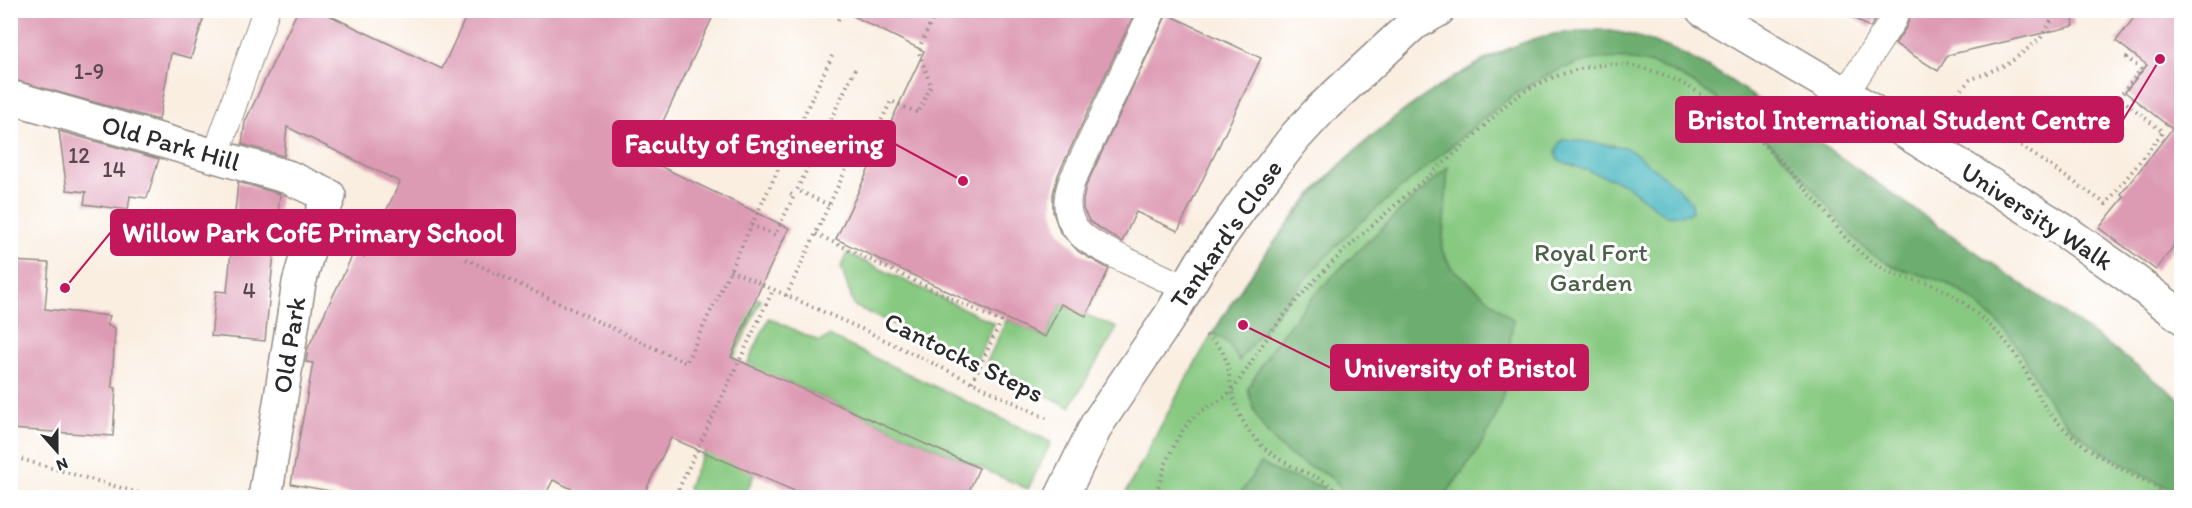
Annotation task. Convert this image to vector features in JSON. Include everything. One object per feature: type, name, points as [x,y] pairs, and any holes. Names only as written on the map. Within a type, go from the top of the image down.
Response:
[{"type":"street","name":"Tankard's Close","points":[[1061,498],[1097,424],[1202,262],[1246,200],[1296,136],[1357,74],[1413,24],[1438,10]]},
{"type":"street","name":"University Walk","points":[[1702,10],[1845,94],[2066,232],[2181,317]]},
{"type":"street","name":"Old Park Hill","points":[[10,97],[288,177],[329,196]]},
{"type":"street","name":"Old Park","points":[[265,498],[299,283],[310,244],[329,196]]},
{"type":"lane","points":[[216,155],[266,10]]},
{"type":"lane","points":[[1153,10],[1072,181],[1068,210],[1075,227],[1091,244],[1186,289]]},
{"type":"lane","points":[[1845,94],[1893,20],[1897,10]]},
{"type":"path","points":[[838,20],[842,10]]},
{"type":"path","points":[[786,296],[856,148],[866,152],[891,101],[918,113],[931,86],[918,50],[937,10]]},
{"type":"path","points":[[1942,110],[1970,80],[2008,64],[2040,39],[2058,10]]},
{"type":"path","points":[[2016,127],[2082,115],[2108,105],[2119,97],[2141,69],[2127,58],[2131,53]]},
{"type":"path","points":[[466,258],[686,363],[833,54]]},
{"type":"path","points":[[1155,498],[1166,463],[1188,423],[1231,390],[1277,325],[1323,273],[1365,232],[1487,125],[1507,104],[1539,85],[1561,76],[1596,66],[1613,64],[1661,73],[1690,89],[1744,127],[1776,156],[1818,203],[1845,238],[1862,254],[1880,268],[1899,277],[1941,288],[1960,300],[1998,332],[2016,355],[2047,409],[2071,435],[2097,456],[2175,498]]},
{"type":"path","points":[[829,205],[797,190],[855,69]]},
{"type":"path","points":[[1996,129],[2106,204],[2163,132],[2119,97]]},
{"type":"path","points":[[752,225],[775,236],[794,196],[788,193]]},
{"type":"path","points":[[816,234],[1001,322],[972,382]]},
{"type":"path","name":"Cantocks Steps","points":[[730,270],[866,331],[1046,418]]},
{"type":"path","points":[[682,497],[677,492],[773,290]]},
{"type":"path","points":[[1210,338],[1225,356],[1238,413],[1248,430],[1260,444],[1296,469],[1326,481],[1338,498]]},
{"type":"path","points":[[10,456],[156,498]]},
{"type":"green space","name":"Royal Fort Garden","points":[[1602,30],[1637,37],[1669,48],[1731,81],[2106,343],[2181,400],[2181,497],[1123,498],[1158,430],[1235,298],[1301,206],[1335,169],[1407,109],[1476,64],[1519,44],[1542,37],[1568,32]]},
{"type":"green space","points":[[1602,30],[1637,37],[1669,48],[1731,81],[2106,343],[2181,400],[2181,495],[2111,457],[2078,434],[2044,394],[2006,331],[1972,300],[1951,285],[1893,266],[1864,248],[1787,160],[1732,110],[1670,71],[1637,61],[1602,59],[1579,63],[1559,70],[1523,89],[1473,127],[1344,238],[1297,288],[1239,361],[1227,342],[1213,333],[1265,254],[1294,217],[1357,149],[1393,119],[1431,92],[1518,45],[1551,35]]},
{"type":"green space","points":[[1448,167],[1442,250],[1451,267],[1513,320],[1507,369],[1498,411],[1485,437],[1444,497],[1344,497],[1332,478],[1299,461],[1272,439],[1259,421],[1248,388],[1275,344],[1303,308],[1363,246]]},
{"type":"green space","points":[[847,253],[994,323],[976,362],[854,306],[841,267]]},
{"type":"green space","points":[[746,293],[761,300],[720,386]]},
{"type":"green space","points":[[1061,304],[1117,328],[1070,407],[985,366],[1007,319],[1045,337]]},
{"type":"green space","points":[[769,318],[820,342],[829,336],[1051,442],[1028,489],[771,375],[733,394]]},
{"type":"green space","points":[[719,420],[755,473],[744,497],[691,497],[688,486]]},
{"type":"green space","points":[[1261,463],[1277,472],[1320,486],[1330,497],[1238,497]]},
{"type":"water","points":[[1565,139],[1624,147],[1635,153],[1676,186],[1692,203],[1692,211],[1688,214],[1666,216],[1625,184],[1558,160],[1557,148]]},
{"type":"building","points":[[10,10],[206,10],[191,58],[171,53],[159,120],[10,79]]},
{"type":"building","points":[[298,10],[318,10],[442,69],[469,10],[716,10],[645,159],[789,228],[731,357],[979,468],[966,498],[811,498],[671,438],[642,498],[591,498],[553,480],[544,498],[369,498],[291,484],[313,363],[306,362],[308,348],[354,252],[364,257],[400,182],[287,127],[284,156],[242,144],[245,122]]},
{"type":"building","points":[[841,10],[1136,10],[1058,175],[1053,194],[1053,212],[1060,232],[1079,252],[1109,269],[1086,316],[1061,304],[1045,337],[836,239],[924,51]]},
{"type":"building","points":[[1842,10],[1881,10],[1870,28]]},
{"type":"building","points":[[1912,10],[2072,10],[2074,26],[1948,55],[1938,71],[1895,44],[1907,26]]},
{"type":"building","points":[[2140,10],[2181,10],[2181,236],[2156,270],[2099,228],[2124,197],[2121,194],[2172,129],[2125,92],[2147,65],[2116,41]]},
{"type":"building","points":[[1167,14],[1261,58],[1178,231],[1136,212],[1122,242],[1090,222],[1083,209],[1083,200],[1086,186]]},
{"type":"building","points":[[59,131],[159,159],[147,198],[130,196],[128,210],[84,204],[86,192],[67,190]]},
{"type":"building","points":[[238,182],[280,194],[265,341],[211,336],[216,291],[227,292]]},
{"type":"building","points":[[10,261],[49,263],[45,309],[110,316],[107,325],[115,328],[112,387],[116,388],[113,436],[10,429]]},
{"type":"place","name":"Bristol International Student Centre","points":[[2160,59]]},
{"type":"place","name":"Faculty of Engineering","points":[[963,181]]},
{"type":"place","name":"Willow Park CofE Primary School","points":[[65,288]]},
{"type":"place","name":"University of Bristol","points":[[1243,325]]}]
